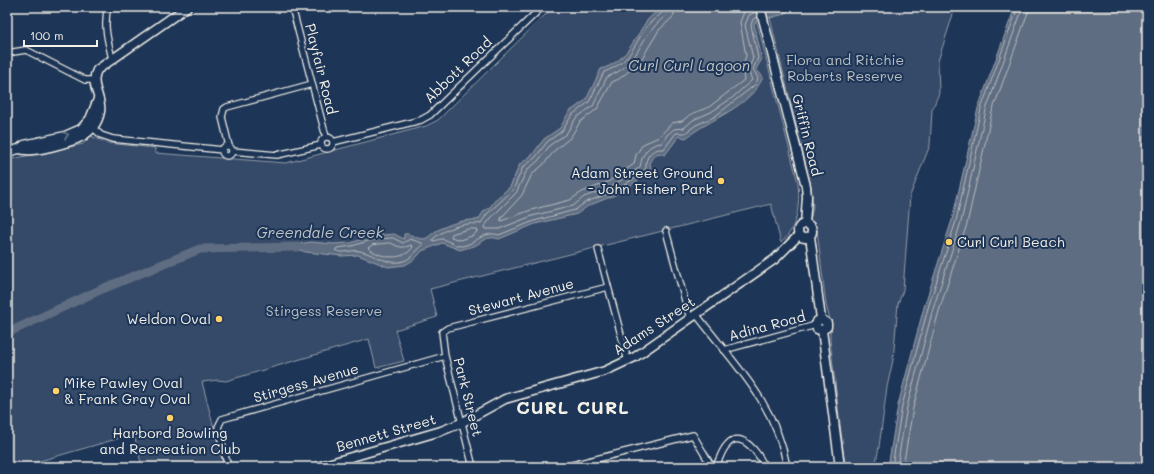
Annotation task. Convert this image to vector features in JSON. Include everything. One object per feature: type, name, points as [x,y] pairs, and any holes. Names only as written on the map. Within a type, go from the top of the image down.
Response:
[{"type":"main road","points":[[7,152],[19,149],[25,151],[67,143],[86,134],[90,125],[101,112],[101,106],[94,80],[97,70],[187,7]]},
{"type":"main road","name":"Griffin Road","points":[[760,7],[806,186],[808,197],[805,224]]},
{"type":"main road","points":[[810,236],[806,238],[799,236],[798,229],[801,225],[805,224],[811,227],[812,232],[810,236],[820,325],[840,467]]},
{"type":"main road","name":"Adams Street","points":[[461,423],[505,399],[605,371],[628,361],[775,259],[799,236]]},
{"type":"main road","name":"Bennett Street","points":[[317,467],[441,431],[461,423]]},
{"type":"street","points":[[108,7],[105,17],[106,30],[112,59]]},
{"type":"street","name":"Playfair Road","points":[[292,7],[326,137]]},
{"type":"street","name":"Abbott Road","points":[[90,125],[101,135],[113,139],[223,150],[223,153],[227,156],[231,154],[230,148],[277,155],[321,145],[325,149],[329,149],[332,147],[333,142],[421,120],[430,116],[542,7]]},
{"type":"street","points":[[7,53],[26,50],[85,80],[94,80]]},
{"type":"street","points":[[223,150],[224,147],[230,148],[222,117],[224,109],[227,106],[312,84]]},
{"type":"street","points":[[321,145],[322,141],[326,137],[330,138],[333,142]]},
{"type":"street","points":[[666,231],[693,317],[724,350],[753,385],[780,435],[787,467]]},
{"type":"street","points":[[598,249],[628,361]]},
{"type":"street","name":"Stewart Avenue","points":[[442,332],[448,328],[608,287]]},
{"type":"street","name":"Adina Road","points":[[724,350],[820,325]]},
{"type":"street","name":"Park Street","points":[[442,332],[445,356],[473,467]]},
{"type":"street","name":"Stirgess Avenue","points":[[228,467],[218,427],[222,419],[445,356]]},
{"type":"street","points":[[564,467],[688,435],[693,435],[698,440],[714,467],[727,444],[734,440],[743,440],[757,452],[764,467]]},
{"type":"green space","name":"Stirgess Reserve","points":[[553,7],[753,7],[798,183],[799,199],[797,215],[787,237],[781,243],[771,204],[430,289],[437,317],[395,330],[404,361],[376,368],[369,339],[226,381],[218,380],[202,382],[224,467],[142,467],[134,434],[19,467],[7,467],[7,160],[83,144],[91,136],[108,143],[155,148],[155,153],[286,163],[426,126],[438,120]]},
{"type":"green space","name":"Flora and Ritchie Roberts Reserve","points":[[791,7],[955,8],[938,61],[939,93],[932,110],[930,145],[910,196],[903,290],[898,304],[893,360],[887,387],[875,467],[845,466],[830,340],[830,320],[826,305],[817,230],[810,220],[813,207],[811,186],[770,18],[789,10]]},
{"type":"water","name":"Curl Curl Lagoon","points":[[662,7],[791,7],[785,14],[756,21],[754,24],[762,59],[756,69],[763,77],[749,97],[729,112],[695,131],[686,138],[679,136],[665,155],[659,153],[652,158],[650,164],[651,169],[637,181],[615,195],[588,206],[577,214],[535,224],[499,239],[487,238],[474,246],[460,250],[442,243],[422,251],[415,259],[405,265],[388,267],[358,255],[342,256],[306,252],[286,246],[311,242],[333,244],[351,243],[370,236],[394,234],[404,239],[404,234],[406,234],[424,239],[451,224],[467,220],[478,220],[484,211],[510,187],[520,164],[532,155],[544,139],[560,128],[569,112],[586,100],[601,69],[610,66],[623,56],[648,20]]},
{"type":"water","points":[[1015,7],[1147,7],[1147,467],[888,467],[898,405],[924,307],[952,220],[978,108]]},
{"type":"waterway","name":"Greendale Creek","points":[[7,333],[102,289],[200,249],[298,247]]},
{"type":"place","name":"Adam Street Ground - John Fisher Park","points":[[721,181]]},
{"type":"place","name":"Curl Curl Beach","points":[[949,242]]},
{"type":"place","name":"Weldon Oval","points":[[219,319]]},
{"type":"place","name":"Mike Pawley Oval & Frank Gray Oval","points":[[56,391]]},
{"type":"place","name":"Harbord Bowling and Recreation Club","points":[[170,418]]},
{"type":"district","name":"CURL CURL","points":[[573,408]]}]
